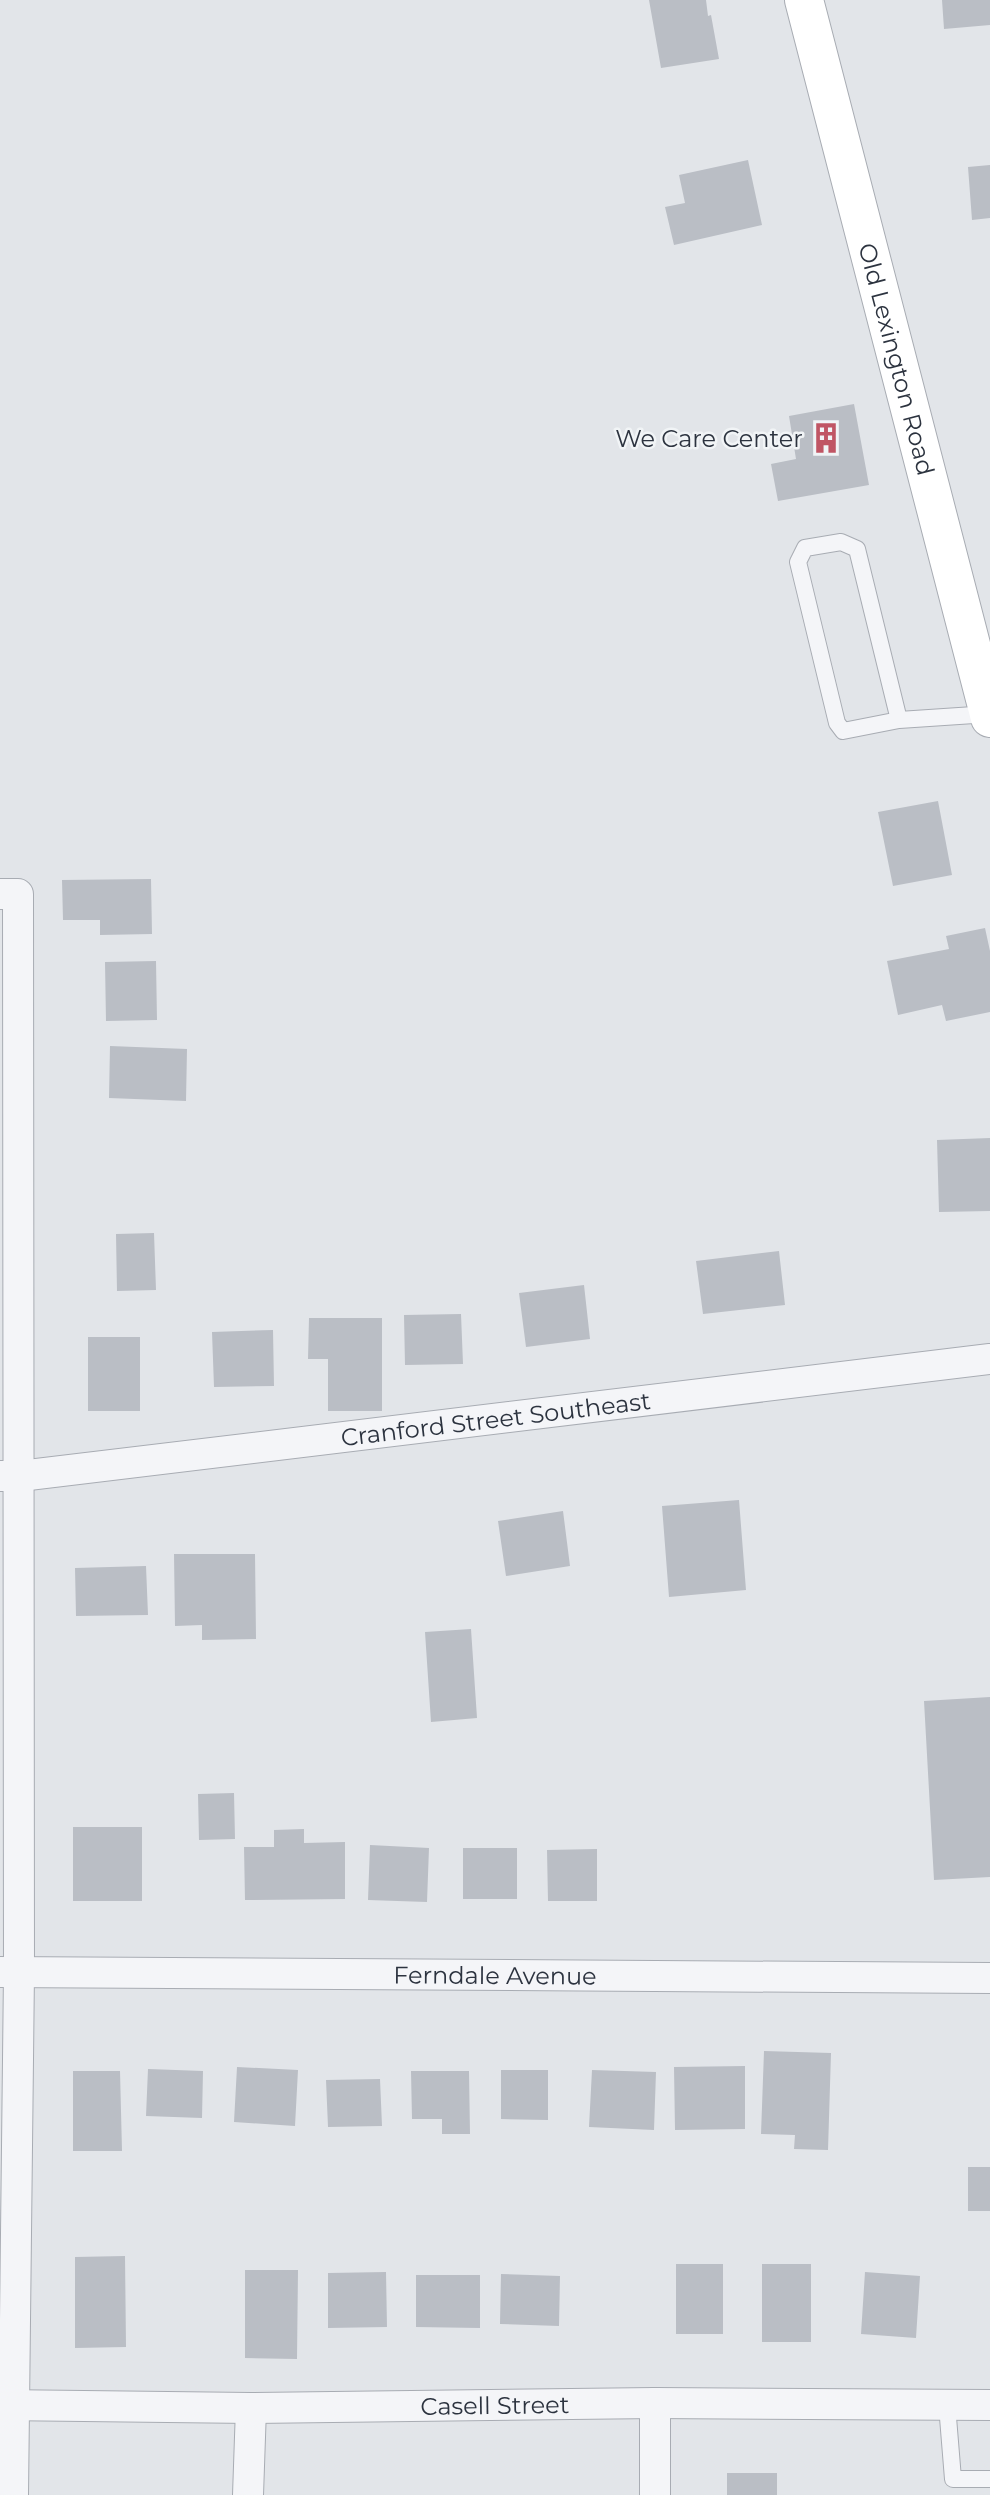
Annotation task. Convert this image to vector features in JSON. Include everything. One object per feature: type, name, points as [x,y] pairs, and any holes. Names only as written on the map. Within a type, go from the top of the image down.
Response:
[{"type":"street","name":"Old Lexington Road","points":[[804,0],[989,716]]},
{"type":"street","points":[[9,894],[10,1972],[6,2405],[13,2495]]},
{"type":"street","name":"Cranford Street Southeast","points":[[10,1476],[990,1359]]},
{"type":"street","name":"Ferndale Avenue","points":[[10,1972],[990,1978]]},
{"type":"street","points":[[655,2403],[655,2495]]},
{"type":"street","name":"Casell Street","points":[[6,2405],[251,2408],[655,2403],[990,2405]]},
{"type":"street","points":[[248,2495],[251,2408]]},
{"type":"lane","points":[[899,720],[857,549],[841,542],[805,548],[797,562],[837,723],[843,731],[899,720],[989,716]]},
{"type":"lane","points":[[947,2405],[953,2479],[990,2479]]},
{"type":"building","points":[[649,0],[706,0],[719,59],[661,68]]},
{"type":"building","points":[[942,0],[990,0],[990,25],[944,29]]},
{"type":"building","points":[[748,160],[762,225],[674,245],[665,207],[685,203],[679,175]]},
{"type":"building","points":[[990,165],[990,218],[972,220],[968,167]]},
{"type":"building","name":"We Care Center","points":[[854,404],[869,485],[778,501],[771,464],[796,459],[789,416]]},
{"type":"building","points":[[938,801],[952,875],[893,886],[878,812]]},
{"type":"building","points":[[151,879],[152,934],[100,935],[100,920],[63,920],[62,880]]},
{"type":"building","points":[[985,928],[990,951],[990,1012],[946,1021],[942,1005],[898,1015],[887,961],[949,949],[946,936]]},
{"type":"building","points":[[156,961],[157,1020],[106,1021],[105,962]]},
{"type":"building","points":[[110,1046],[187,1049],[186,1101],[109,1098]]},
{"type":"building","points":[[990,1138],[990,1211],[939,1212],[937,1140]]},
{"type":"building","points":[[154,1233],[156,1290],[117,1291],[116,1234]]},
{"type":"building","points":[[779,1251],[785,1305],[703,1314],[696,1261]]},
{"type":"building","points":[[584,1285],[590,1339],[526,1347],[519,1293]]},
{"type":"building","points":[[461,1314],[463,1364],[405,1365],[404,1315]]},
{"type":"building","points":[[309,1318],[382,1318],[382,1411],[328,1411],[328,1359],[308,1359]]},
{"type":"building","points":[[273,1330],[274,1386],[214,1387],[212,1332]]},
{"type":"building","points":[[88,1337],[140,1337],[140,1411],[88,1411]]},
{"type":"building","points":[[739,1500],[746,1590],[669,1597],[662,1506]]},
{"type":"building","points":[[563,1511],[570,1566],[506,1576],[498,1521]]},
{"type":"building","points":[[174,1554],[255,1554],[256,1639],[202,1640],[202,1625],[175,1626]]},
{"type":"building","points":[[146,1566],[148,1615],[76,1616],[75,1568]]},
{"type":"building","points":[[471,1629],[477,1718],[431,1722],[425,1632]]},
{"type":"building","points":[[990,1697],[990,1877],[934,1880],[924,1701]]},
{"type":"building","points":[[234,1793],[235,1839],[199,1840],[198,1794]]},
{"type":"building","points":[[73,1827],[142,1827],[142,1901],[73,1901]]},
{"type":"building","points":[[304,1829],[304,1843],[345,1842],[345,1899],[245,1900],[244,1847],[274,1847],[274,1830]]},
{"type":"building","points":[[370,1845],[429,1848],[427,1902],[368,1900]]},
{"type":"building","points":[[463,1848],[517,1848],[517,1899],[463,1899]]},
{"type":"building","points":[[597,1849],[597,1901],[548,1901],[547,1850]]},
{"type":"building","points":[[764,2051],[831,2053],[828,2150],[794,2149],[795,2135],[761,2134]]},
{"type":"building","points":[[745,2066],[745,2129],[675,2130],[674,2067]]},
{"type":"building","points":[[237,2067],[298,2070],[295,2126],[234,2122]]},
{"type":"building","points":[[148,2069],[203,2071],[202,2118],[146,2116]]},
{"type":"building","points":[[501,2070],[548,2070],[548,2120],[501,2119]]},
{"type":"building","points":[[592,2070],[656,2072],[654,2130],[589,2127]]},
{"type":"building","points":[[73,2071],[120,2071],[122,2151],[73,2151]]},
{"type":"building","points":[[411,2071],[469,2071],[470,2134],[442,2134],[442,2119],[412,2119]]},
{"type":"building","points":[[380,2079],[382,2126],[328,2127],[326,2080]]},
{"type":"building","points":[[968,2167],[990,2167],[990,2211],[968,2211]]},
{"type":"building","points":[[125,2256],[126,2347],[75,2348],[75,2257]]},
{"type":"building","points":[[676,2264],[723,2264],[723,2334],[676,2334]]},
{"type":"building","points":[[762,2264],[811,2264],[811,2342],[762,2342]]},
{"type":"building","points":[[245,2270],[298,2270],[297,2359],[245,2358]]},
{"type":"building","points":[[386,2272],[387,2327],[328,2328],[328,2273]]},
{"type":"building","points":[[865,2272],[920,2276],[916,2338],[861,2334]]},
{"type":"building","points":[[501,2274],[560,2276],[559,2326],[500,2324]]},
{"type":"building","points":[[416,2275],[480,2275],[480,2328],[416,2327]]},
{"type":"building","points":[[727,2473],[777,2473],[777,2495],[727,2495]]},
{"type":"place","name":"We Care Center","points":[[826,438]]}]
